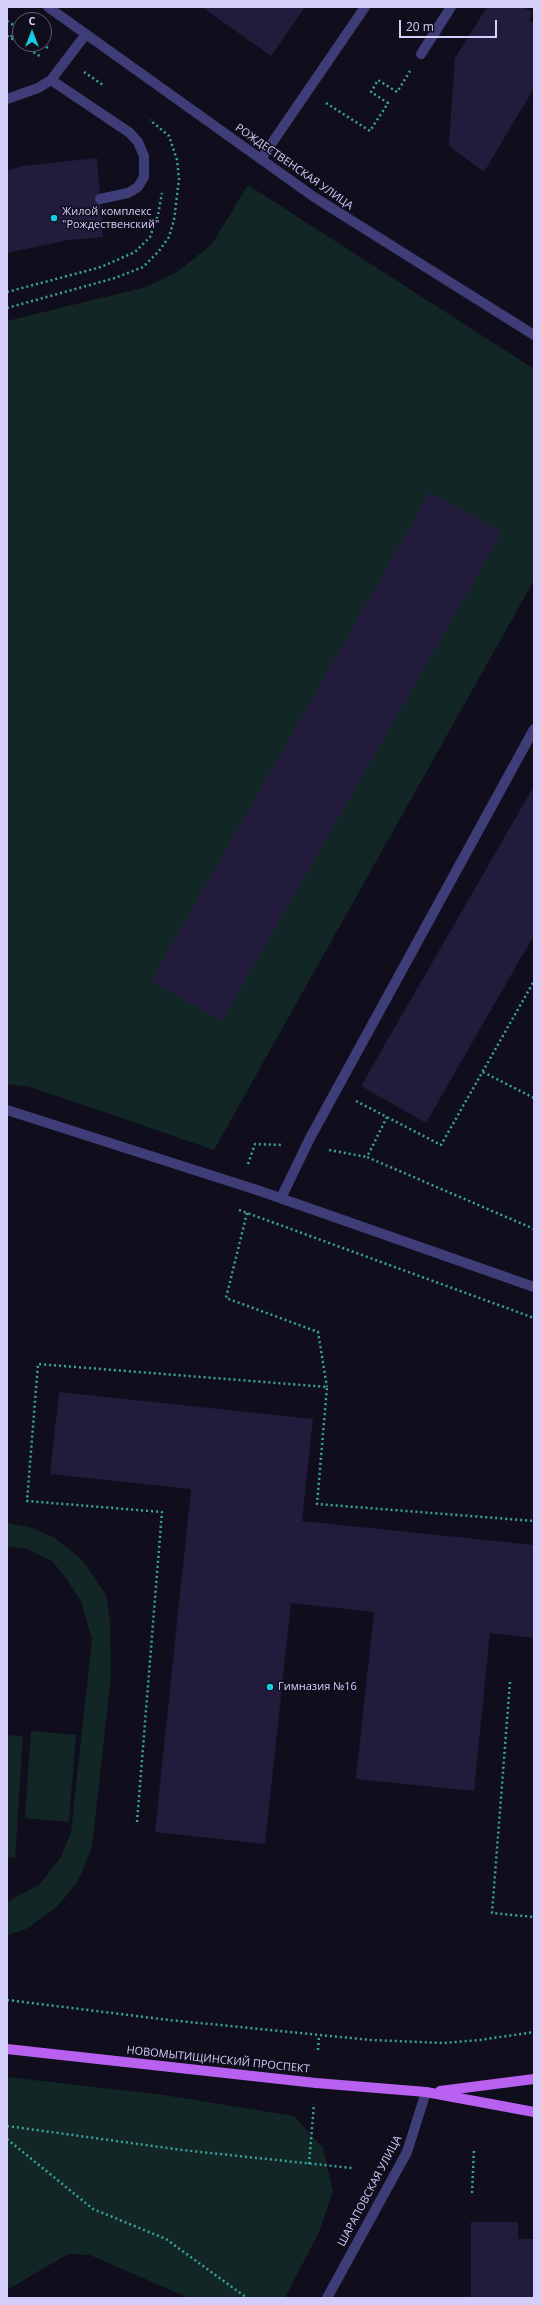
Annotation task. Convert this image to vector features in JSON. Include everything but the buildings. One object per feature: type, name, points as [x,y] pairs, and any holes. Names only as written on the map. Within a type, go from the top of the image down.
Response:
[{"type":"main road","name":"НОВОМЫТИЩИНСКИЙ ПРОСПЕКТ","points":[[7,2049],[316,2083],[426,2092],[534,2112]]},
{"type":"main road","name":"НОВОМЫТИЩИНСКИЙ ПРОСПЕКТ","points":[[426,2092],[534,2079]]},
{"type":"street","name":"РОЖДЕСТВЕНСКАЯ УЛИЦА","points":[[48,7],[314,197],[534,335]]},
{"type":"street","points":[[261,159],[365,7]]},
{"type":"street","points":[[421,54],[452,7]]},
{"type":"street","points":[[7,99],[38,88],[51,80],[86,34]]},
{"type":"street","points":[[51,80],[130,133],[138,142],[144,156],[144,177],[138,186],[128,193],[100,199]]},
{"type":"street","points":[[281,1198],[310,1138],[534,728]]},
{"type":"street","points":[[7,1110],[281,1198],[534,1287]]},
{"type":"street","name":"ШАРАПОВСКАЯ УЛИЦА","points":[[327,2298],[407,2152],[426,2092]]},
{"type":"path","points":[[7,36],[11,37]]},
{"type":"path","points":[[308,92],[370,131],[388,103],[371,92],[378,80],[397,92]]},
{"type":"path","points":[[7,292],[101,267],[135,252],[150,237],[158,215],[162,186]]},
{"type":"path","points":[[355,1100],[440,1145],[534,981]]},
{"type":"path","points":[[482,1072],[534,1098]]},
{"type":"path","points":[[387,1117],[367,1157],[534,1229]]},
{"type":"path","points":[[235,1209],[534,1318]]},
{"type":"path","points":[[247,1213],[226,1298],[318,1332],[327,1387],[317,1504],[534,1521]]},
{"type":"path","points":[[137,1822],[162,1512],[27,1501],[38,1364],[327,1387]]},
{"type":"path","points":[[510,1682],[492,1913],[534,1917]]},
{"type":"path","points":[[7,2000],[169,2020],[319,2035],[444,2043],[480,2040],[534,2032]]},
{"type":"path","points":[[318,2050],[319,2035]]},
{"type":"path","points":[[308,2164],[316,2083]]},
{"type":"path","points":[[7,2126],[182,2150],[352,2168]]},
{"type":"path","points":[[7,2139],[92,2209],[166,2239],[248,2298]]},
{"type":"path","points":[[472,2193],[474,2150]]},
{"type":"green space","points":[[248,185],[534,369],[534,574],[533,582],[214,1150],[30,1087],[7,1084],[7,321],[146,287],[177,272],[212,244]]},
{"type":"green space","points":[[7,1523],[33,1528],[55,1538],[82,1560],[106,1595],[110,1621],[111,1675],[92,1847],[78,1881],[57,1907],[26,1929],[7,1935],[7,1902],[40,1884],[61,1857],[71,1832],[92,1639],[81,1601],[66,1578],[52,1561],[27,1549],[7,1546]]},
{"type":"green space","points":[[31,1731],[76,1735],[69,1822],[25,1818]]},
{"type":"green space","points":[[7,1735],[23,1736],[15,1858],[7,1857]]},
{"type":"green space","points":[[7,2077],[164,2095],[294,2116],[323,2148],[333,2191],[319,2232],[285,2298],[189,2298],[90,2255],[68,2254],[7,2290]]},
{"type":"place","name":"Жилой комплекс \"Рождественский\"","points":[[54,218]]},
{"type":"place","name":"Гимназия №16","points":[[270,1687]]}]
